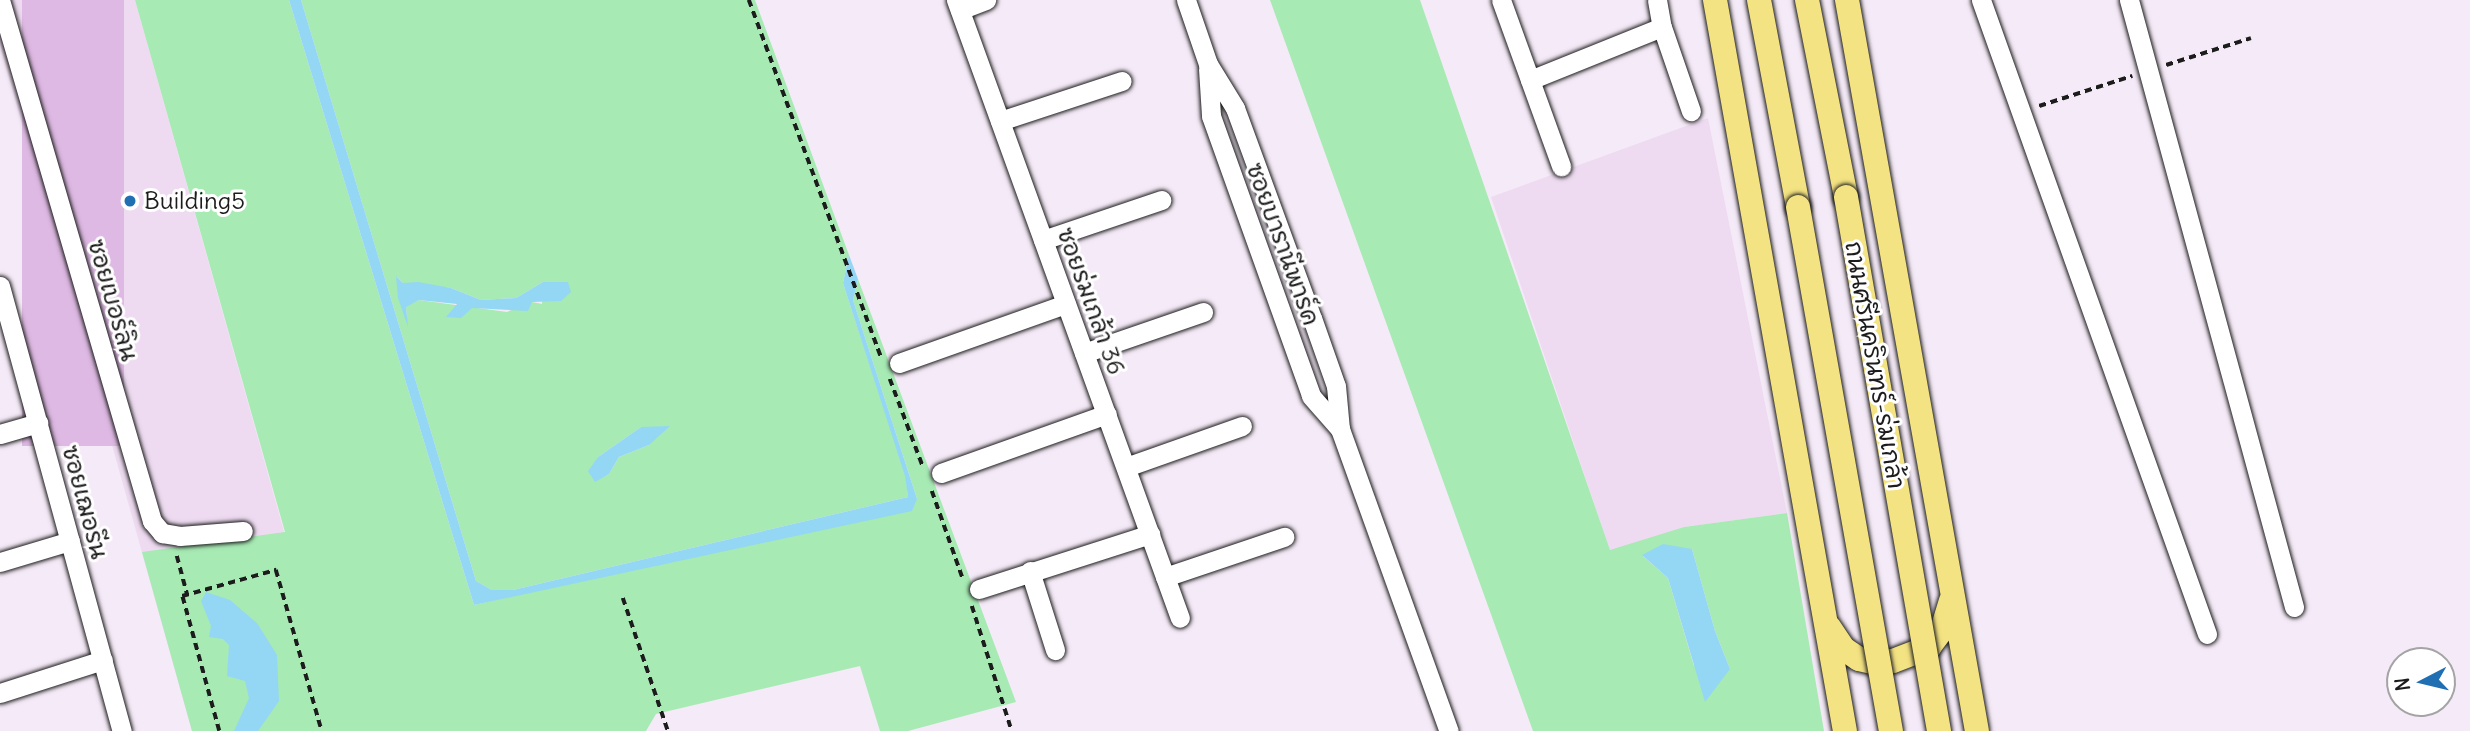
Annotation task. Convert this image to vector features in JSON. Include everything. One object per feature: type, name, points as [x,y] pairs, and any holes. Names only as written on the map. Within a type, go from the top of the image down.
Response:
[{"type":"main road","points":[[1715,0],[1845,731]]},
{"type":"main road","name":"ถนนศรีนครินทร์-ร่มเกล้า","points":[[1759,0],[1891,731]]},
{"type":"main road","name":"ถนนศรีนครินทร์-ร่มเกล้า","points":[[1807,0],[1846,197],[1940,731]]},
{"type":"main road","name":"ถนนศรีนครินทร์-ร่มเกล้า","points":[[1847,0],[1977,731]]},
{"type":"main road","points":[[1827,625],[1844,649],[1859,659],[1876,663],[1893,661],[1929,647],[1942,630],[1952,597]]},
{"type":"street","name":"ซอยเบอร์ลิน","points":[[0,0],[152,521],[162,533],[171,534]]},
{"type":"street","points":[[958,5],[986,0]]},
{"type":"street","name":"ซอยบารานีพาร์ค","points":[[1186,0],[1208,64],[1235,108],[1312,318],[1336,386],[1340,429],[1449,731]]},
{"type":"street","points":[[1501,0],[1561,166]]},
{"type":"street","points":[[1657,0],[1662,27],[1691,111]]},
{"type":"street","points":[[1981,0],[2207,635]]},
{"type":"street","points":[[2129,0],[2294,607]]},
{"type":"street","name":"ซอยร่มเกล้า 36","points":[[958,5],[1180,618]]},
{"type":"street","points":[[1530,80],[1662,27]]},
{"type":"street","name":"ซอยบารานีพาร์ค","points":[[1208,64],[1211,116],[1311,396],[1340,429]]},
{"type":"street","points":[[1000,121],[1122,81]]},
{"type":"street","points":[[1043,240],[1161,200]]},
{"type":"street","name":"ซอยเฌอรีน","points":[[2,299],[122,731]]},
{"type":"street","points":[[899,363],[1066,304]]},
{"type":"street","points":[[1084,354],[1203,312]]},
{"type":"street","points":[[941,473],[1107,415]]},
{"type":"street","points":[[0,434],[38,424]]},
{"type":"street","points":[[1126,467],[1242,426]]},
{"type":"street","points":[[171,534],[243,531]]},
{"type":"street","points":[[979,589],[1150,534]]},
{"type":"street","points":[[1165,577],[1284,537]]},
{"type":"street","points":[[0,562],[70,541]]},
{"type":"street","points":[[1030,571],[1055,650]]},
{"type":"street","points":[[0,693],[103,660]]},
{"type":"path","points":[[2034,94],[2038,106],[2250,38]]},
{"type":"path","points":[[171,534],[187,594]]},
{"type":"path","points":[[219,731],[181,596],[276,570],[322,731]]},
{"type":"path","points":[[623,597],[668,731]]},
{"type":"shaded area","points":[[0,0],[135,0],[340,731],[192,731],[0,45]]},
{"type":"shaded area","points":[[1708,118],[1787,513],[1684,527],[1610,551],[1491,197]]},
{"type":"green space","points":[[135,0],[289,0],[474,605],[917,499],[853,300],[858,279],[1016,702],[908,731],[880,731],[860,666],[656,714],[646,731],[192,731],[142,552],[285,532]]},
{"type":"green space","points":[[301,0],[755,0],[849,255],[843,283],[906,476],[908,497],[513,590],[492,590],[476,581]],"holes":[[[397,277],[403,283],[451,288],[481,300],[516,298],[543,282],[542,304],[532,302],[507,312],[419,300],[406,306],[407,323]],[[641,427],[649,445],[619,457],[609,474],[595,481],[598,457]]]},
{"type":"green space","points":[[1270,0],[1420,0],[1610,550],[1684,527],[1787,513],[1824,731],[1533,731]],"holes":[[[1692,549],[1715,631],[1730,669],[1694,666],[1668,578],[1643,556]]]},
{"type":"water","points":[[289,0],[301,0],[476,581],[492,590],[513,590],[908,497],[905,476],[843,283],[849,255],[858,279],[853,300],[917,499],[912,511],[474,605]]},
{"type":"water","points":[[396,276],[403,283],[418,282],[451,288],[481,300],[516,298],[543,282],[568,282],[571,292],[561,301],[532,302],[528,311],[472,308],[461,318],[446,317],[457,304],[419,300],[406,307],[408,327],[398,298]]},
{"type":"water","points":[[670,426],[649,445],[619,457],[609,474],[595,482],[588,471],[598,457],[641,427]]},
{"type":"water","points":[[1663,544],[1692,549],[1715,631],[1730,669],[1705,702],[1668,578],[1642,555]]},
{"type":"water","points":[[206,592],[230,600],[257,623],[277,655],[279,701],[258,731],[234,731],[249,698],[245,681],[227,676],[229,645],[223,639],[209,637],[211,626],[201,601]]},
{"type":"building","points":[[22,0],[124,0],[124,446],[22,446]]},
{"type":"place","name":"Building5","points":[[130,201]]}]
